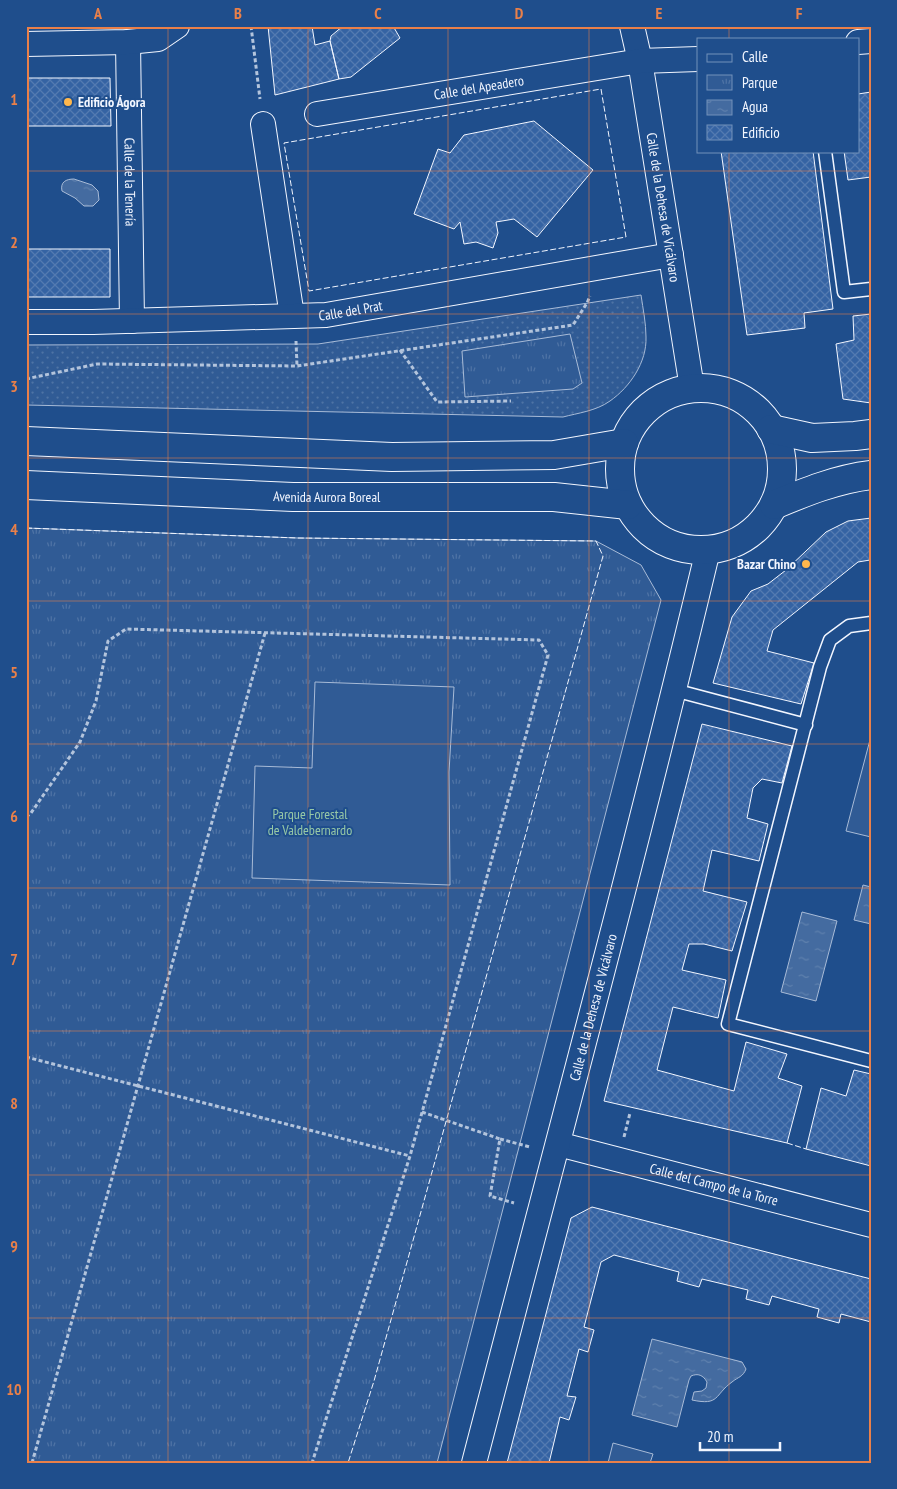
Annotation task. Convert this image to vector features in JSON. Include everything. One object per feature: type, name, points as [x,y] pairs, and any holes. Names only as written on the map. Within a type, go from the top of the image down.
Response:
[{"type":"main road","points":[[692,388],[711,388],[729,393],[746,401],[760,414],[771,429],[779,447],[782,466],[780,486],[774,505],[762,522],[746,536],[728,545],[708,550],[688,549],[670,544],[653,535],[639,522],[628,506],[621,485],[619,464],[624,443],[632,426],[643,412],[658,400],[674,392],[692,388]]},
{"type":"main road","points":[[771,429],[812,438],[871,434]]},
{"type":"main road","points":[[26,441],[392,456],[554,455],[624,443]]},
{"type":"main road","points":[[774,505],[812,490],[871,474]]},
{"type":"main road","name":"Avenida Aurora Boreal","points":[[26,485],[293,497],[554,497],[628,506]]},
{"type":"street","points":[[26,44],[133,34],[158,39],[177,26]]},
{"type":"street","name":"Calle de la Dehesa de Vicálvaro","points":[[632,26],[640,61],[692,388]]},
{"type":"street","name":"Calle de la Tenería","points":[[132,320],[133,34]]},
{"type":"street","name":"Calle del Apeadero","points":[[317,114],[640,61],[697,59]]},
{"type":"street","points":[[263,124],[292,316]]},
{"type":"street","name":"Calle del Prat","points":[[26,322],[326,315],[672,255]]},
{"type":"street","name":"Calle de la Dehesa de Vicálvaro","points":[[474,1463],[558,1144],[708,550]]},
{"type":"street","name":"Calle del Campo de la Torre","points":[[558,1144],[871,1225]]},
{"type":"lane","points":[[825,152],[844,292],[871,289]]},
{"type":"lane","points":[[871,623],[849,626],[830,640],[820,667],[728,1024],[871,1061]]},
{"type":"lane","points":[[674,690],[806,725]]},
{"type":"path","points":[[251,26],[263,124]]},
{"type":"path","points":[[26,379],[97,364],[297,366],[573,324],[590,296]]},
{"type":"path","points":[[296,341],[297,366]]},
{"type":"path","points":[[400,350],[437,402],[511,401]]},
{"type":"path","points":[[26,817],[80,742],[96,701],[108,641],[126,629],[539,640],[548,655],[410,1156],[312,1463]]},
{"type":"path","points":[[32,1463],[265,632]]},
{"type":"path","points":[[26,1057],[410,1156]]},
{"type":"path","points":[[422,1112],[500,1139],[530,1147]]},
{"type":"path","points":[[623,1141],[630,1113]]},
{"type":"path","points":[[500,1139],[490,1196],[514,1203]]},
{"type":"green space","points":[[641,295],[646,326],[646,346],[644,356],[636,373],[624,389],[610,401],[599,407],[563,417],[26,405],[26,345],[318,344]]},
{"type":"green space","points":[[570,334],[582,383],[573,389],[465,397],[462,351]]},
{"type":"green space","name":"Parque Forestal de Valdebernardo","points":[[26,528],[298,538],[596,541],[641,565],[661,600],[437,1463],[26,1463]]},
{"type":"shaded area","points":[[315,682],[454,687],[449,772],[450,885],[252,878],[255,766],[312,768]]},
{"type":"shaded area","points":[[871,736],[871,837],[846,831]]},
{"type":"shaded area","points":[[613,1443],[653,1454],[650,1463],[608,1463]]},
{"type":"water","points":[[74,179],[92,185],[98,191],[99,200],[93,206],[84,206],[75,198],[62,191],[64,182]]},
{"type":"water","points":[[863,885],[871,887],[871,924],[854,920]]},
{"type":"water","points":[[802,912],[837,921],[816,1001],[781,992]]},
{"type":"water","points":[[652,1339],[742,1362],[746,1369],[745,1372],[726,1387],[716,1398],[708,1402],[692,1400],[694,1392],[702,1391],[706,1388],[707,1382],[700,1375],[691,1376],[677,1427],[632,1415]]},
{"type":"building","points":[[268,26],[312,26],[315,45],[330,41],[339,79],[275,95]]},
{"type":"building","points":[[343,26],[393,26],[400,38],[351,77],[339,79],[330,41],[331,36]]},
{"type":"building","name":"Edificio Ágora","points":[[26,78],[110,78],[111,126],[26,126]]},
{"type":"building","points":[[871,92],[871,177],[848,180],[844,152],[860,152],[860,94]]},
{"type":"building","points":[[534,121],[593,170],[537,237],[514,219],[496,222],[498,233],[493,248],[476,242],[464,244],[460,222],[454,229],[414,214],[438,149],[450,153],[464,135]]},
{"type":"building","points":[[721,152],[813,152],[833,309],[804,313],[805,328],[747,335]]},
{"type":"building","points":[[26,249],[110,249],[110,297],[26,297]]},
{"type":"building","points":[[871,314],[871,403],[843,399],[836,344],[854,340],[853,316]]},
{"type":"building","points":[[871,518],[871,562],[870,560],[858,562],[773,630],[767,651],[814,663],[801,704],[713,683],[732,617],[751,591],[768,584],[786,570],[826,532],[848,521]]},
{"type":"building","points":[[702,724],[792,746],[782,783],[762,779],[753,788],[747,818],[768,824],[759,861],[712,850],[703,891],[747,902],[732,951],[704,944],[689,944],[682,970],[726,980],[718,1018],[673,1007],[657,1070],[734,1091],[746,1042],[787,1054],[778,1078],[802,1086],[787,1143],[604,1101]]},
{"type":"building","points":[[854,1070],[871,1074],[871,1166],[806,1149],[821,1088],[846,1096]]},
{"type":"building","points":[[592,1207],[871,1279],[871,1322],[841,1314],[839,1323],[817,1317],[819,1309],[772,1296],[769,1305],[746,1299],[748,1290],[702,1279],[699,1287],[677,1281],[679,1272],[614,1255],[601,1262],[584,1327],[594,1330],[588,1352],[579,1349],[567,1396],[576,1397],[569,1420],[560,1417],[549,1463],[507,1463],[571,1218]]},
{"type":"fence","points":[[601,89],[626,237],[309,291],[284,143],[601,89]]},
{"type":"fence","points":[[26,528],[298,538],[596,541],[603,556],[374,1381],[348,1463]]},
{"type":"fence","points":[[787,1143],[806,1149]]},
{"type":"place","name":"Edificio Ágora","points":[[68,102]]},
{"type":"place","name":"Bazar Chino","points":[[806,564]]}]
